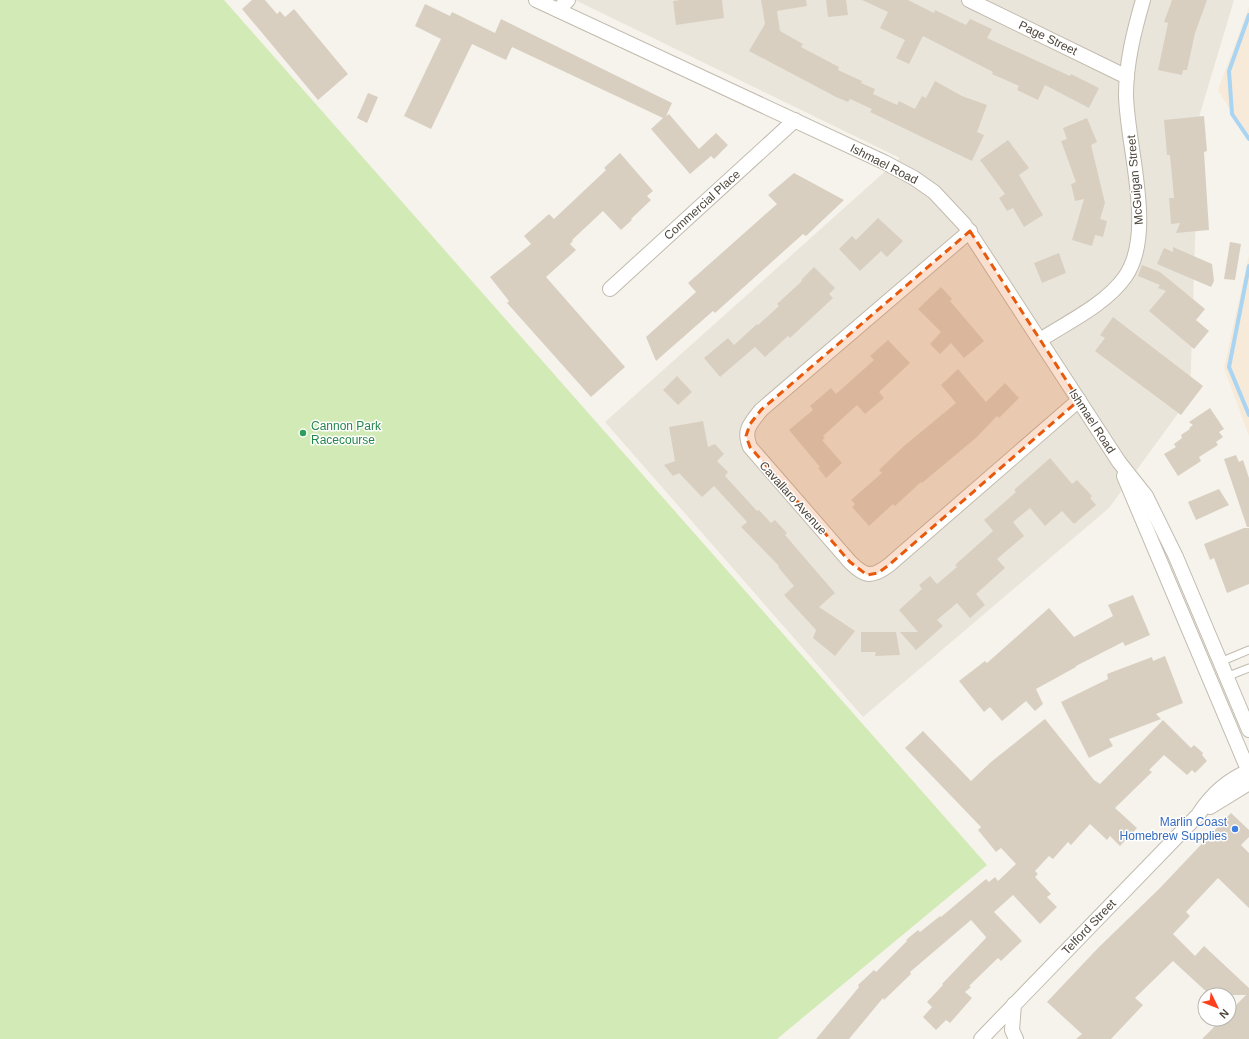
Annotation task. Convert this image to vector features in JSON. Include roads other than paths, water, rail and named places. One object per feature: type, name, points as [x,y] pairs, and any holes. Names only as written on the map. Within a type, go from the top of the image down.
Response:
[{"type":"street","name":"Ishmael Road","points":[[536,0],[884,162],[914,178],[942,200],[970,232],[1119,462],[1152,507],[1174,552],[1249,730]]},
{"type":"street","points":[[558,10],[568,0]]},
{"type":"street","name":"Page Street","points":[[969,0],[1127,77]]},
{"type":"street","name":"McGuigan Street","points":[[1040,340],[1108,297],[1125,277],[1137,251],[1140,231],[1139,212],[1126,96],[1130,53],[1143,0]]},
{"type":"street","name":"Commercial Place","points":[[610,289],[795,120]]},
{"type":"street","name":"Cavallaro Avenue","points":[[970,232],[761,410],[750,424],[746,436],[750,447],[757,458],[850,562],[858,570],[867,575],[878,573],[889,565],[1079,400]]},
{"type":"street","name":"Ishmael Road","points":[[1119,462],[1249,774]]},
{"type":"street","points":[[1208,676],[1220,662]]},
{"type":"street","points":[[1208,676],[1226,678]]},
{"type":"street","name":"Telford Street","points":[[981,1039],[1198,815],[1216,792],[1232,779],[1249,774]]},
{"type":"street","points":[[1014,1004],[1012,1030],[1016,1039]]},
{"type":"lane","points":[[1220,662],[1249,650]]},
{"type":"lane","points":[[1226,678],[1249,668]]},
{"type":"waterway","points":[[1249,15],[1229,71],[1232,114],[1249,139]]},
{"type":"waterway","points":[[1249,266],[1229,367],[1249,415]]},
{"type":"place","name":"Cannon Park Racecourse","points":[[303,433]]},
{"type":"place","name":"Marlin Coast Homebrew Supplies","points":[[1235,829]]}]
